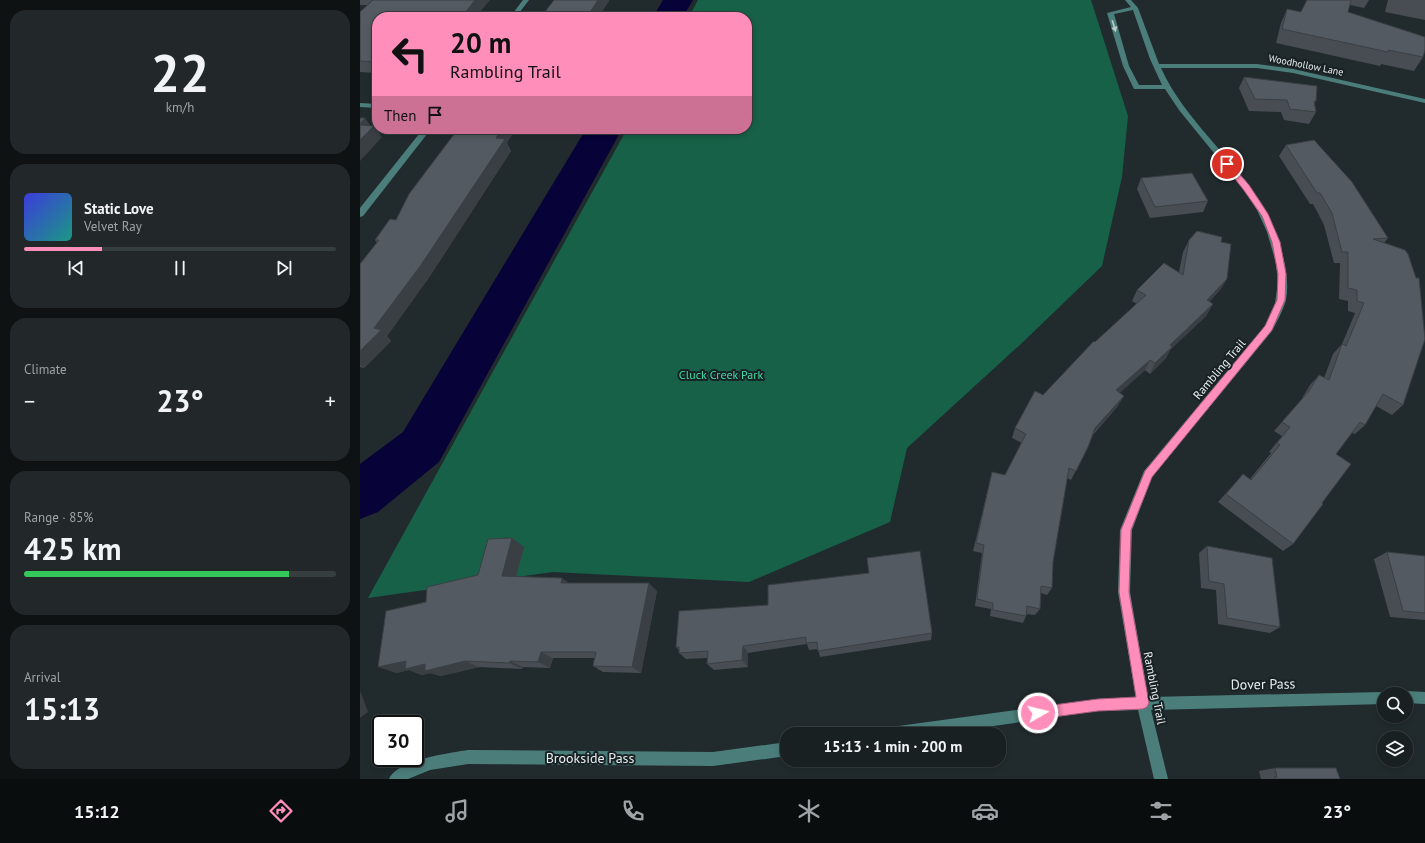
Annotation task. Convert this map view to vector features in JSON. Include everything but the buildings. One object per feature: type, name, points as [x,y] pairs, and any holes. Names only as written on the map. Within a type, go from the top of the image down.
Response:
[{"type":"street","points":[[517,12],[526,0]]},
{"type":"street","name":"Rambling Trail","points":[[1128,0],[1135,8],[1166,87],[1246,187],[1265,216],[1276,242],[1282,274],[1281,300],[1269,328],[1148,474],[1126,530],[1124,592],[1143,703],[1161,779]]},
{"type":"street","points":[[1135,8],[1110,13],[1126,66],[1137,87],[1166,87]]},
{"type":"street","name":"Woodhollow Lane","points":[[1157,66],[1257,66],[1293,71],[1425,101]]},
{"type":"street","points":[[360,105],[372,106]]},
{"type":"street","points":[[360,214],[423,134]]},
{"type":"street","points":[[1413,697],[1425,698]]},
{"type":"street","name":"Dover Pass","points":[[1143,703],[1377,698]]},
{"type":"street","points":[[941,727],[1098,705],[1143,703]]},
{"type":"street","name":"Brookside Pass","points":[[396,779],[405,772],[437,761],[468,757],[713,759],[780,750]]},
{"type":"green space","name":"Cluck Creek Park","points":[[698,0],[1091,0],[1128,116],[1122,177],[1102,266],[1023,342],[907,448],[890,522],[749,582],[553,572],[368,598],[624,134],[752,134],[752,12],[692,12]]},
{"type":"waterway","points":[[671,12],[678,0]]},
{"type":"waterway","points":[[360,495],[421,447],[601,134]]},
{"type":"route","points":[[1038,713],[1098,705],[1143,703],[1124,592],[1126,530],[1148,474],[1269,328],[1281,300],[1282,274],[1276,242],[1265,216],[1246,187],[1227,164]]}]
